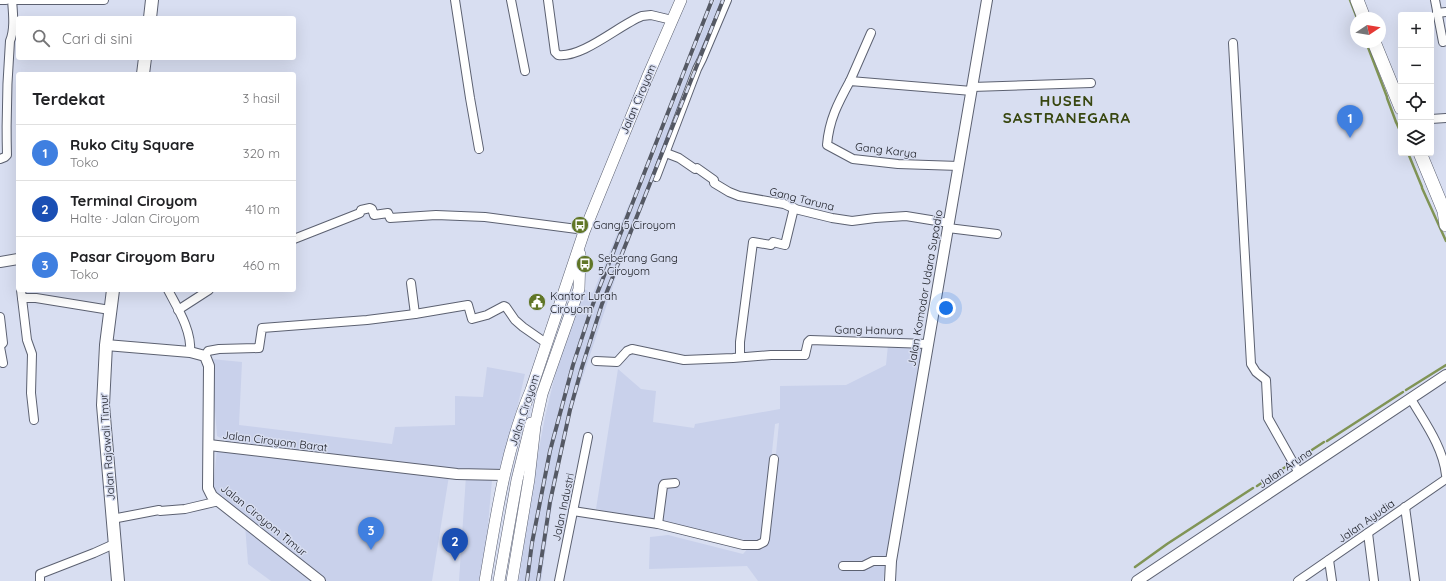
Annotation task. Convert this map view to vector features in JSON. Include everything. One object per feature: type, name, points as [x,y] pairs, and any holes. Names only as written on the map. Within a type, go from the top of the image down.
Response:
[{"type":"highway","points":[[1357,0],[1362,12]]},
{"type":"highway","points":[[1376,48],[1398,101]]},
{"type":"highway","points":[[1421,156],[1445,212],[1446,225]]},
{"type":"main road","points":[[150,16],[152,0]]},
{"type":"main road","name":"Jalan Ciroyom","points":[[485,581],[504,475],[524,406],[531,390],[584,232],[681,0]]},
{"type":"main road","points":[[143,72],[145,60]]},
{"type":"main road","name":"Jalan Ciroyom","points":[[512,581],[529,479],[535,426],[542,394],[579,289],[580,244]]},
{"type":"main road","points":[[565,286],[568,282],[574,280],[577,282],[579,289]]},
{"type":"main road","name":"Jalan Rajawali Timur","points":[[113,292],[106,345],[103,404],[118,581]]},
{"type":"main road","points":[[500,581],[517,480],[528,429],[531,390]]},
{"type":"main road","points":[[528,429],[542,394]]},
{"type":"street","points":[[0,0],[6,0]]},
{"type":"street","points":[[0,159],[8,155],[6,125],[7,80],[10,41],[12,37],[13,0],[104,0]]},
{"type":"street","points":[[455,0],[479,149]]},
{"type":"street","points":[[512,0],[525,71]]},
{"type":"street","points":[[548,0],[556,54],[561,55],[587,47],[636,18],[642,16],[651,15],[672,20]]},
{"type":"street","points":[[656,177],[697,69],[727,0]]},
{"type":"street","name":"Jalan Komodor Udara Supadio","points":[[890,581],[891,562],[986,0]]},
{"type":"street","points":[[1435,0],[1442,42],[1446,41]]},
{"type":"street","points":[[1437,13],[1446,12]]},
{"type":"street","points":[[871,33],[850,80],[972,89],[1091,83]]},
{"type":"street","points":[[1233,44],[1252,364],[1256,372],[1266,380],[1268,418],[1298,469]]},
{"type":"street","name":"Gang Karya","points":[[850,80],[836,109],[829,128],[827,145],[853,159],[898,164],[959,166]]},
{"type":"street","points":[[1434,119],[1446,118]]},
{"type":"street","name":"Gang Taruna","points":[[666,153],[678,158],[695,169],[697,168],[703,170],[714,180],[714,183],[729,192],[739,196],[784,204],[820,216],[852,221],[906,216],[997,234]]},
{"type":"street","points":[[296,238],[360,213],[361,210],[370,208],[372,208],[374,215],[388,213],[390,218],[436,215],[485,217],[577,229],[584,232]]},
{"type":"street","points":[[596,361],[617,362],[627,351],[632,349],[684,360],[740,357],[740,342],[753,242],[771,245],[773,242],[785,245],[794,208]]},
{"type":"street","points":[[0,262],[16,259]]},
{"type":"street","points":[[411,283],[415,314]]},
{"type":"street","points":[[169,292],[189,336],[191,344],[190,352]]},
{"type":"street","points":[[178,310],[206,292]]},
{"type":"street","points":[[34,420],[31,393],[32,354],[27,340],[21,294],[36,298],[110,310]]},
{"type":"street","points":[[106,345],[190,352],[205,356],[208,351],[219,349],[259,348],[262,328],[303,326],[415,314],[468,305],[472,319],[487,315],[504,306],[515,320],[546,343]]},
{"type":"street","points":[[0,317],[3,343],[0,347],[3,363]]},
{"type":"street","name":"Gang Hanura","points":[[740,357],[805,355],[808,342],[810,340],[928,344]]},
{"type":"street","name":"Jalan Ciroyom Barat","points":[[205,356],[208,359],[209,366],[209,445],[457,474],[504,475]]},
{"type":"street","name":"Jalan Aruna","points":[[1137,581],[1298,469],[1411,400],[1446,375]]},
{"type":"street","points":[[1411,400],[1439,448],[1443,458],[1446,475]]},
{"type":"street","name":"Jalan Industri","points":[[559,581],[588,437]]},
{"type":"street","name":"Jalan Ciroyom Timur","points":[[209,445],[208,488],[212,496],[320,581]]},
{"type":"street","points":[[573,511],[658,524],[743,545],[758,545],[765,539],[774,459]]},
{"type":"street","name":"Jalan Ayudia","points":[[1298,581],[1446,480]]},
{"type":"street","points":[[658,524],[663,486],[664,484],[675,483]]},
{"type":"street","points":[[112,519],[159,510],[185,509],[219,501]]},
{"type":"street","points":[[1405,507],[1415,581]]},
{"type":"street","points":[[1368,533],[1374,581]]},
{"type":"street","points":[[40,581],[40,574],[114,544]]},
{"type":"street","points":[[1329,560],[1332,581]]},
{"type":"street","points":[[843,566],[863,566],[873,561],[891,562]]},
{"type":"shaded area","points":[[715,0],[725,0],[622,259],[570,415],[555,485],[541,581],[519,581],[531,491],[545,417],[556,371],[584,289],[593,293],[629,204],[634,206]]},
{"type":"shaded area","points":[[888,345],[924,347],[912,403],[883,581],[758,581],[747,566],[649,569],[650,537],[668,535],[743,554],[750,546],[767,545],[779,423],[775,424],[763,535],[759,543],[596,509],[618,369],[641,389],[656,391],[653,422],[694,428],[695,424],[780,409],[780,386],[846,385],[886,365]]},
{"type":"shaded area","points":[[211,359],[242,362],[239,425],[392,444],[395,427],[455,425],[455,396],[483,397],[487,367],[525,374],[505,460],[499,469],[492,471],[456,470],[226,441],[217,436]]},
{"type":"shaded area","points":[[217,449],[449,476],[432,581],[326,581],[213,489]]},
{"type":"shaded area","points":[[466,476],[492,480],[483,581],[459,581]]},
{"type":"shaded area","points":[[245,525],[317,581],[271,581],[248,564]]},
{"type":"waterway","points":[[1350,0],[1355,12]]},
{"type":"waterway","points":[[1368,48],[1387,97]]},
{"type":"waterway","points":[[1387,98],[1396,122]]},
{"type":"waterway","points":[[1396,122],[1398,126]]},
{"type":"waterway","points":[[1409,156],[1422,187]]},
{"type":"waterway","points":[[1422,188],[1446,241]]},
{"type":"waterway","points":[[1406,390],[1446,365]]},
{"type":"waterway","points":[[1327,441],[1403,392]]},
{"type":"waterway","points":[[1295,461],[1324,442]]},
{"type":"waterway","points":[[1257,486],[1290,464]]},
{"type":"waterway","points":[[1135,567],[1167,544],[1253,488]]},
{"type":"railway","points":[[527,581],[532,543],[550,451],[573,365],[593,304],[712,0]]},
{"type":"railway","points":[[538,581],[550,502],[570,410],[602,304],[723,0]]},
{"type":"place","name":"Ruko City Square","points":[[1350,138]]},
{"type":"place","name":"Gang 5 Ciroyom","points":[[580,225]]},
{"type":"place","name":"Seberang Gang 5 Ciroyom","points":[[585,264]]},
{"type":"place","name":"Kantor Lurah Ciroyom","points":[[537,302]]},
{"type":"place","name":"Pasar Ciroyom Baru","points":[[371,550]]},
{"type":"place","name":"Terminal Ciroyom","points":[[455,561]]},
{"type":"district","name":"HUSEN SASTRANEGARA","points":[[1067,110]]}]
